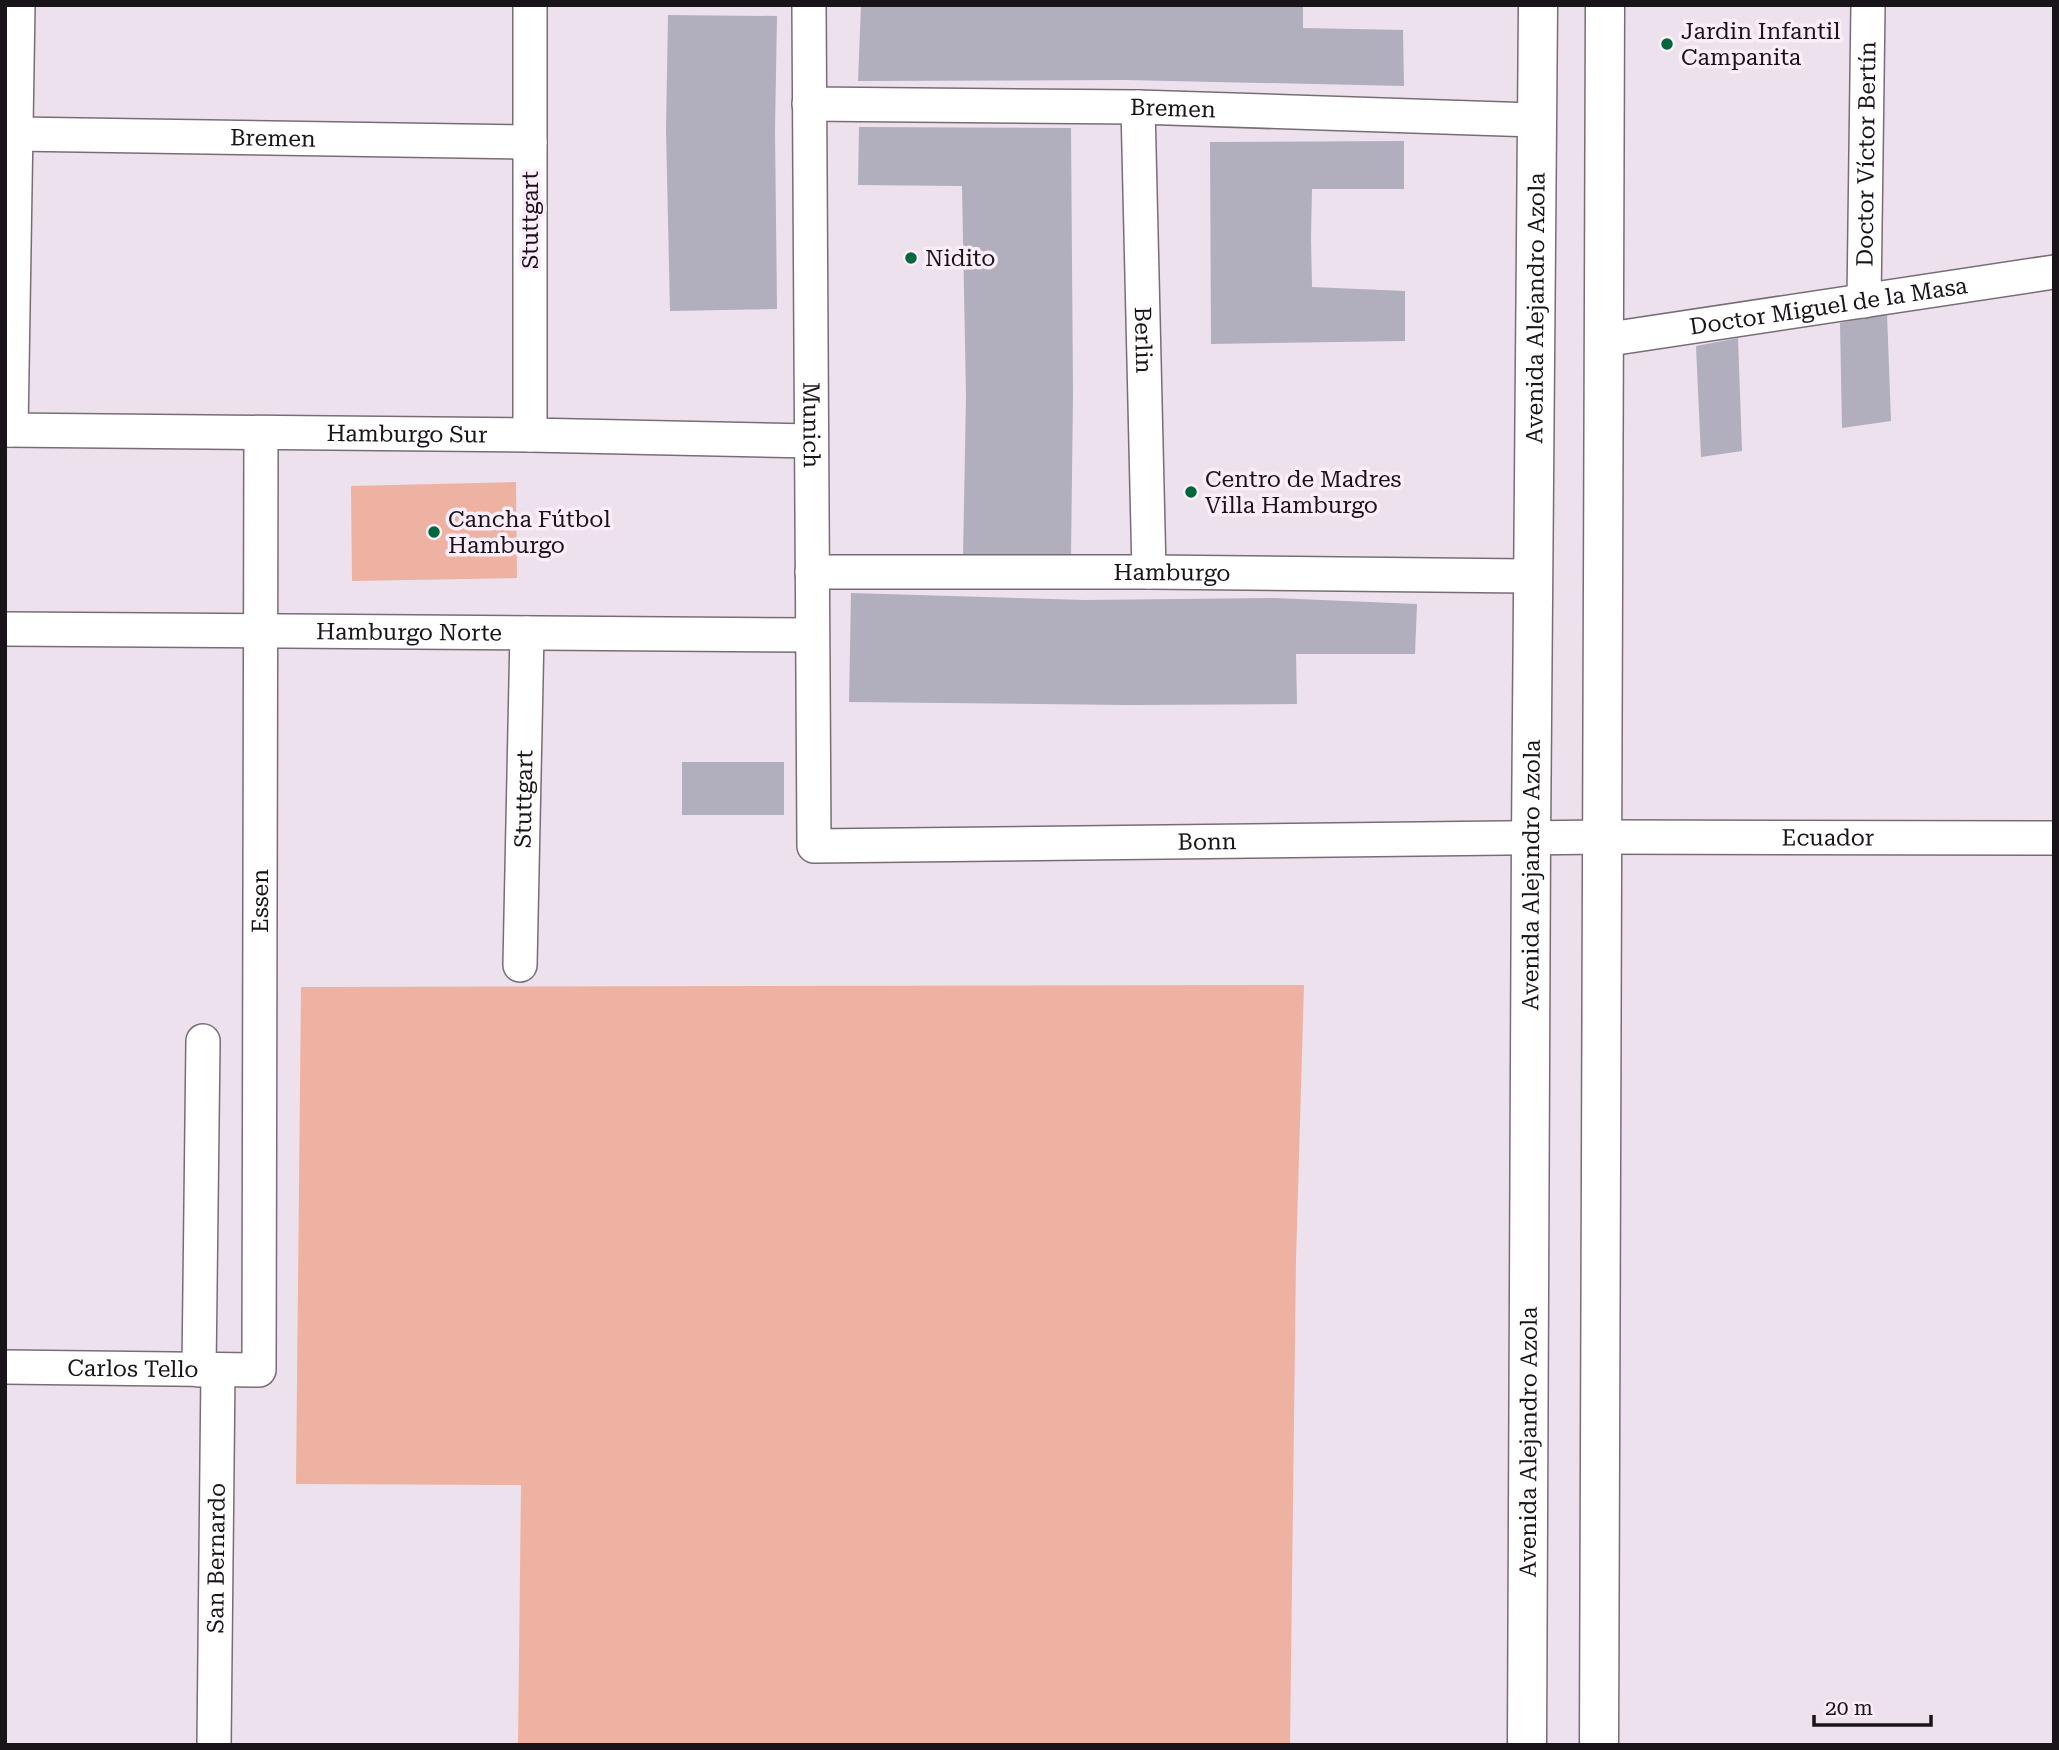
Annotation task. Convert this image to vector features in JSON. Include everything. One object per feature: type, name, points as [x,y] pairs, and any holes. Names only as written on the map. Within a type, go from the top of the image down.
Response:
[{"type":"main road","name":"Avenida Alejandro Azola","points":[[1527,1745],[1538,5]]},
{"type":"main road","points":[[1599,1745],[1605,5]]},
{"type":"street","points":[[8,430],[18,5]]},
{"type":"street","name":"Stuttgart","points":[[530,5],[530,435]]},
{"type":"street","name":"Munich","points":[[808,5],[814,846]]},
{"type":"street","name":"Doctor Víctor Bertín","points":[[1864,301],[1868,5]]},
{"type":"street","name":"Bremen","points":[[809,104],[1138,107],[1537,120]]},
{"type":"street","name":"Berlin","points":[[1138,107],[1149,572]]},
{"type":"street","name":"Bremen","points":[[16,134],[530,142]]},
{"type":"street","name":"Doctor Miguel de la Masa","points":[[1603,340],[2054,272]]},
{"type":"street","name":"Hamburgo Sur","points":[[8,430],[530,435],[811,441]]},
{"type":"street","name":"Essen","points":[[259,1370],[261,434]]},
{"type":"street","name":"Hamburgo","points":[[811,572],[1533,576]]},
{"type":"street","name":"Hamburgo Norte","points":[[5,629],[812,635]]},
{"type":"street","name":"Stuttgart","points":[[520,965],[527,633]]},
{"type":"street","name":"Bonn","points":[[814,846],[1602,837]]},
{"type":"street","name":"Ecuador","points":[[1602,837],[2054,838]]},
{"type":"street","name":"San Bernardo","points":[[203,1041],[214,1745]]},
{"type":"street","name":"Carlos Tello","points":[[5,1367],[259,1370]]},
{"type":"shaded area","name":"Cancha Fútbol Hamburgo","points":[[516,482],[517,578],[352,581],[351,486]]},
{"type":"shaded area","points":[[1304,985],[1296,1260],[1290,1745],[518,1745],[521,1485],[296,1484],[301,987]]},
{"type":"building","points":[[861,5],[1303,5],[1303,28],[1403,30],[1404,86],[1125,80],[858,81]]},
{"type":"building","points":[[668,15],[777,16],[777,309],[670,311],[666,130]]},
{"type":"building","points":[[859,127],[1071,128],[1071,556],[963,557],[966,396],[962,186],[858,185]]},
{"type":"building","points":[[1404,141],[1404,189],[1312,189],[1311,238],[1312,287],[1405,291],[1405,341],[1211,344],[1210,142]]},
{"type":"building","points":[[1887,313],[1891,421],[1842,428],[1840,323]]},
{"type":"building","points":[[1738,338],[1742,451],[1701,457],[1696,346]]},
{"type":"building","points":[[851,593],[1085,600],[1274,598],[1417,604],[1415,654],[1296,654],[1297,704],[849,702]]},
{"type":"building","points":[[682,762],[784,762],[784,815],[682,815]]},
{"type":"place","name":"Jardin Infantil Campanita","points":[[1667,44]]},
{"type":"place","name":"Nidito","points":[[911,258]]},
{"type":"place","name":"Centro de Madres Villa Hamburgo","points":[[1191,492]]},
{"type":"place","name":"Cancha Fútbol Hamburgo","points":[[434,532]]}]
